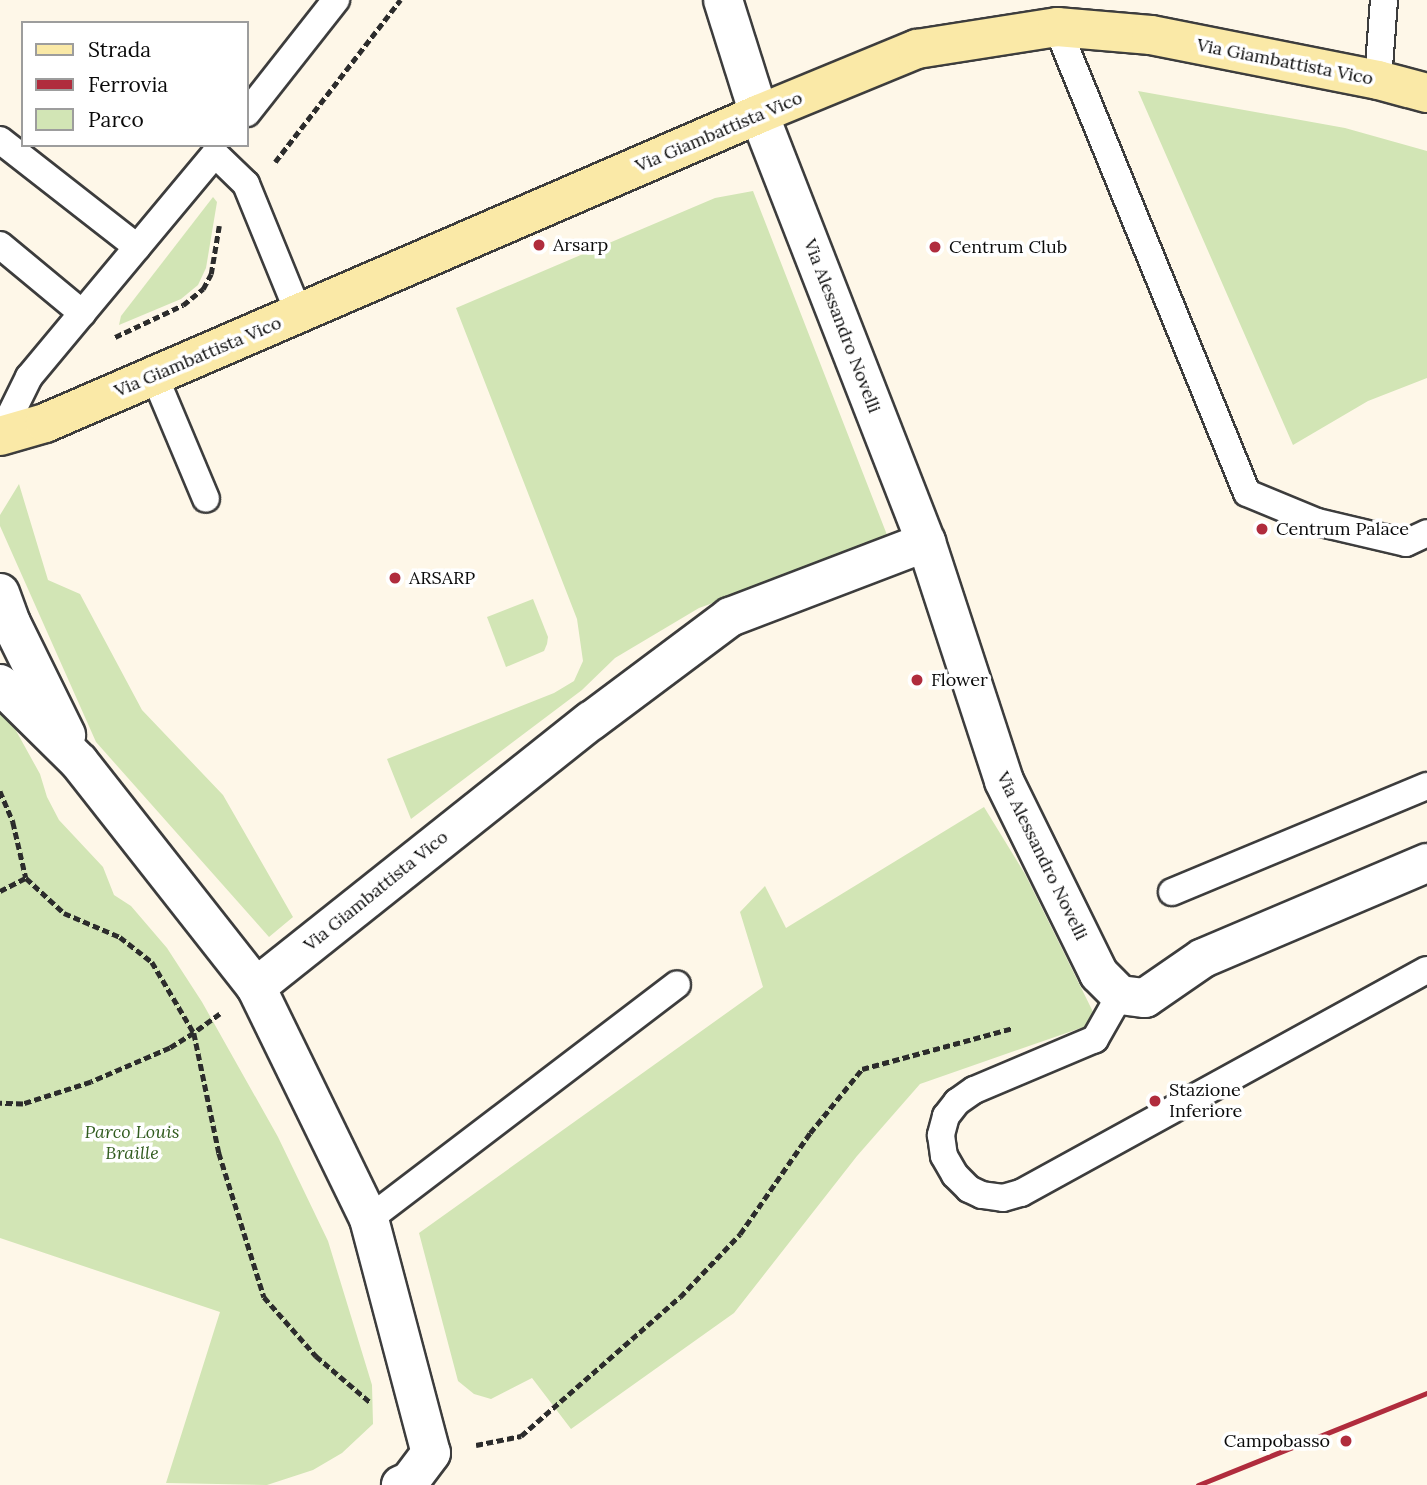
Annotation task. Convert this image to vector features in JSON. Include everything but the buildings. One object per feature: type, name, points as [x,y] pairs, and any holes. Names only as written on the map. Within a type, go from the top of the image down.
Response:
[{"type":"street","name":"Via Alessandro Novelli","points":[[723,0],[759,114],[926,542],[1004,781],[1099,974],[1120,995]]},
{"type":"street","name":"Via Giambattista Vico","points":[[0,436],[45,423],[759,114],[917,49],[1057,27],[1152,35],[1378,80],[1427,93]]},
{"type":"street","name":"Via Giambattista Vico","points":[[0,458],[45,423]]},
{"type":"street","name":"Via Giambattista Vico","points":[[256,987],[591,721],[730,617],[926,542]]},
{"type":"street","points":[[0,593],[11,623],[79,762]]},
{"type":"street","points":[[0,684],[79,762],[256,987],[369,1219],[431,1454],[410,1480],[401,1485]]},
{"type":"street","points":[[1120,995],[1145,998],[1203,958],[1427,863]]},
{"type":"lane","points":[[248,112],[336,0]]},
{"type":"lane","points":[[1378,80],[1384,0]]},
{"type":"lane","points":[[1057,27],[1247,493],[1317,522],[1406,543],[1427,533]]},
{"type":"lane","points":[[0,140],[137,247]]},
{"type":"lane","points":[[0,436],[29,377],[218,149],[246,184],[299,314]]},
{"type":"lane","points":[[0,245],[82,313]]},
{"type":"lane","points":[[154,376],[206,499]]},
{"type":"lane","points":[[1172,892],[1427,786]]},
{"type":"lane","points":[[1120,995],[1095,1039],[974,1090],[957,1102],[946,1115],[941,1135],[944,1156],[955,1175],[969,1189],[982,1195],[1003,1198],[1021,1193],[1427,970]]},
{"type":"lane","points":[[369,1219],[677,984]]},
{"type":"path","points":[[0,791],[13,822],[26,878],[64,913],[120,937],[152,962],[194,1033],[219,1153],[264,1297],[316,1356],[376,1408]]},
{"type":"path","points":[[0,891],[26,878]]},
{"type":"path","points":[[0,1103],[23,1104],[91,1082],[170,1048],[256,987]]},
{"type":"path","points":[[431,1454],[521,1436],[680,1297],[740,1234],[810,1133],[862,1069],[1020,1026]]},
{"type":"green space","points":[[1138,91],[1345,128],[1427,151],[1427,378],[1368,401],[1293,445]]},
{"type":"green space","points":[[753,191],[889,540],[699,608],[615,658],[582,690],[411,819],[387,759],[554,693],[574,681],[583,661],[577,619],[456,308],[715,198]]},
{"type":"green space","points":[[213,197],[217,202],[206,268],[198,285],[181,299],[119,325],[121,316]]},
{"type":"green space","points":[[19,484],[48,580],[80,594],[142,710],[223,795],[293,917],[269,937],[96,742],[0,526],[0,515]]},
{"type":"green space","points":[[533,599],[548,637],[547,644],[544,651],[506,667],[487,617]]},
{"type":"green space","name":"Parco Louis Braille","points":[[0,713],[14,727],[40,774],[47,797],[59,820],[103,867],[114,895],[131,906],[167,948],[202,1002],[278,1137],[328,1241],[372,1385],[373,1424],[342,1453],[313,1470],[267,1485],[166,1483],[220,1312],[0,1238]]},
{"type":"green space","points":[[984,807],[1025,874],[1098,1022],[920,1084],[857,1156],[734,1313],[571,1429],[532,1378],[491,1399],[474,1394],[458,1381],[419,1233],[763,987],[740,912],[765,886],[786,928]]},
{"type":"railway","points":[[1198,1485],[1427,1393]]},
{"type":"place","name":"Arsarp","points":[[539,245]]},
{"type":"place","name":"Centrum Club","points":[[935,247]]},
{"type":"place","name":"Centrum Palace","points":[[1262,529]]},
{"type":"place","name":"ARSARP","points":[[395,578]]},
{"type":"place","name":"Flower","points":[[917,680]]},
{"type":"place","name":"Stazione Inferiore","points":[[1155,1101]]},
{"type":"place","name":"Campobasso","points":[[1346,1441]]}]
